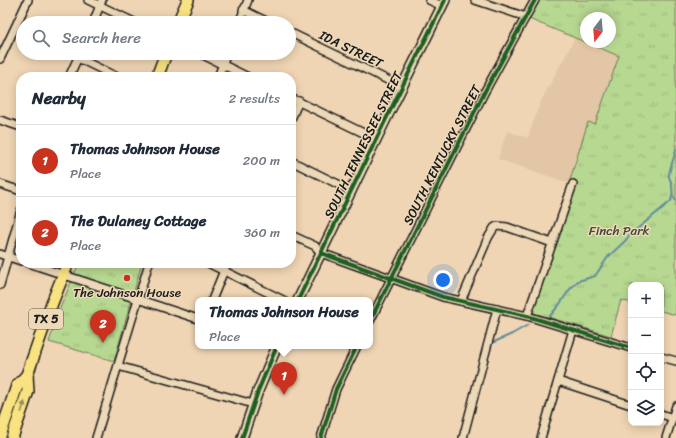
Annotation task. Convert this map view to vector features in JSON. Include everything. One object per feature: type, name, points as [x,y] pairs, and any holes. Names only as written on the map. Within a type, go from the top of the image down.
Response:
[{"type":"main road","points":[[181,16],[188,0]]},
{"type":"main road","points":[[159,72],[163,60]]},
{"type":"main road","name":"TX 5","points":[[12,438],[28,391],[27,375],[66,268]]},
{"type":"main road","name":"TX 5","points":[[0,436],[17,386],[27,375]]},
{"type":"street","points":[[20,16],[28,0]]},
{"type":"street","points":[[88,0],[101,3],[124,16]]},
{"type":"street","points":[[241,16],[248,0]]},
{"type":"street","points":[[429,0],[444,3]]},
{"type":"street","points":[[475,0],[526,17]]},
{"type":"street","name":"SOUTH KENTUCKY STREET","points":[[373,315],[485,91],[535,0]]},
{"type":"street","points":[[95,16],[101,3]]},
{"type":"street","name":"SOUTH TENNESSEE STREET","points":[[299,297],[444,3]]},
{"type":"street","points":[[243,10],[255,16]]},
{"type":"street","points":[[0,59],[16,25]]},
{"type":"street","name":"IDA STREET","points":[[296,35],[402,87]]},
{"type":"street","points":[[71,72],[77,60]]},
{"type":"street","points":[[86,60],[108,72]]},
{"type":"street","points":[[213,60],[238,72]]},
{"type":"street","points":[[220,72],[225,60]]},
{"type":"street","points":[[296,100],[376,139]]},
{"type":"street","points":[[296,108],[299,102]]},
{"type":"street","points":[[0,120],[16,125]]},
{"type":"street","points":[[296,163],[352,191]]},
{"type":"street","points":[[0,184],[16,189]]},
{"type":"street","points":[[527,316],[573,184]]},
{"type":"street","points":[[461,301],[488,238],[497,226],[507,227],[552,244]]},
{"type":"street","points":[[0,285],[16,228]]},
{"type":"street","points":[[296,237],[315,246],[321,253],[444,296],[527,316],[628,347]]},
{"type":"street","points":[[0,254],[16,259]]},
{"type":"street","points":[[43,268],[195,318]]},
{"type":"street","points":[[96,438],[147,268]]},
{"type":"street","points":[[219,268],[277,297]]},
{"type":"street","points":[[213,297],[224,270]]},
{"type":"street","points":[[463,438],[497,309]]},
{"type":"street","points":[[541,438],[573,330]]},
{"type":"street","points":[[242,438],[253,404],[276,349]]},
{"type":"street","points":[[322,438],[336,389],[356,349]]},
{"type":"street","points":[[664,358],[676,361]]},
{"type":"street","points":[[118,366],[253,404]]},
{"type":"street","points":[[558,382],[628,404]]},
{"type":"street","points":[[666,438],[676,406]]},
{"type":"street","points":[[664,415],[672,418]]},
{"type":"shaded area","points":[[575,38],[580,40],[580,48],[599,48],[619,56],[595,124],[588,122],[569,183],[498,159],[507,131],[528,138],[540,103]]},
{"type":"green space","name":"Finch Park","points":[[539,0],[676,0],[676,315],[664,312],[664,282],[628,282],[628,302],[621,300],[611,336],[531,312],[575,184],[569,183],[588,122],[595,124],[619,56],[600,48],[616,48],[616,12],[580,12],[580,40],[529,19]]},
{"type":"green space","points":[[77,268],[141,268],[114,361],[49,342],[61,306]]},
{"type":"waterway","points":[[676,149],[669,174],[673,195],[676,201]]},
{"type":"waterway","points":[[550,316],[570,289],[578,281],[595,276],[608,257],[631,234],[671,201],[672,196]]},
{"type":"waterway","points":[[492,343],[528,325]]},
{"type":"cycle path","points":[[299,297],[445,0]]},
{"type":"cycle path","points":[[373,315],[485,91],[535,0]]},
{"type":"cycle path","points":[[321,253],[443,297],[527,316],[628,347]]},
{"type":"cycle path","points":[[242,438],[258,391],[276,349]]},
{"type":"cycle path","points":[[321,438],[336,389],[356,349]]},
{"type":"place","name":"The Johnson House","points":[[127,278]]},
{"type":"place","name":"The Dulaney Cottage","points":[[103,343]]},
{"type":"place","name":"Thomas Johnson House","points":[[284,395]]}]
